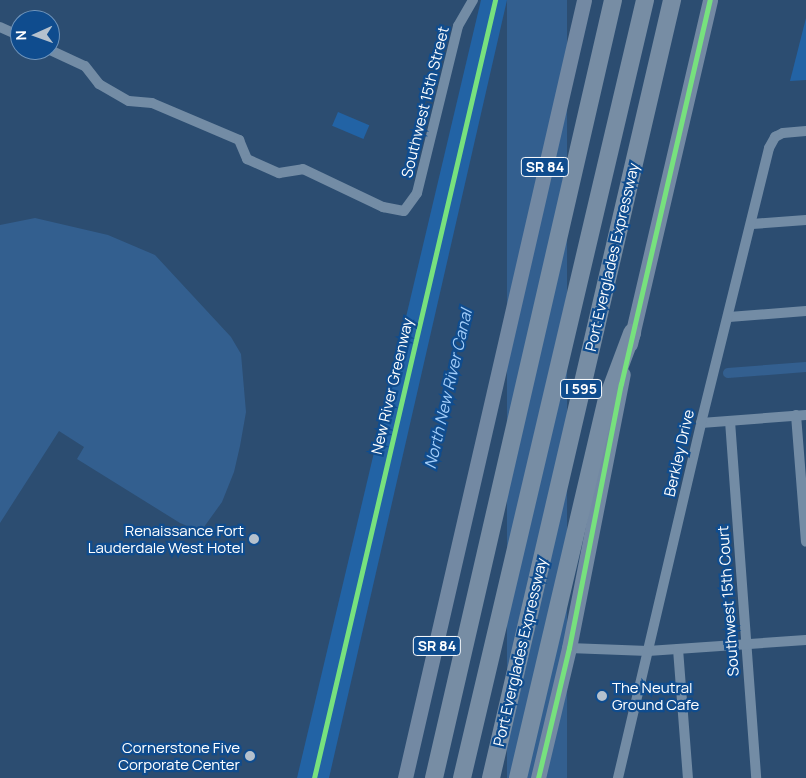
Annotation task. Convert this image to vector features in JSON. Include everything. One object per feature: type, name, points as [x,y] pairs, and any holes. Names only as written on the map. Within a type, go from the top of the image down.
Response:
[{"type":"highway","points":[[434,778],[613,0]]},
{"type":"highway","points":[[462,778],[645,0]]},
{"type":"highway","name":"Port Everglades Expressway","points":[[491,778],[672,0]]},
{"type":"highway","points":[[518,778],[607,400],[632,333]]},
{"type":"main road","name":"SR 84","points":[[405,778],[584,0]]},
{"type":"main road","points":[[538,778],[569,648],[632,333],[710,0]]},
{"type":"street","name":"Southwest 15th Street","points":[[60,54],[86,66],[99,84],[129,101],[152,103],[239,140],[247,159],[279,173],[303,169],[384,207],[404,211],[417,193],[458,26],[473,0]]},
{"type":"street","name":"Berkley Drive","points":[[618,778],[700,423],[775,137],[783,133],[806,131]]},
{"type":"street","points":[[752,224],[806,220]]},
{"type":"street","points":[[729,317],[806,311]]},
{"type":"street","points":[[700,423],[801,415],[806,542]]},
{"type":"street","name":"Southwest 15th Court","points":[[730,421],[756,778]]},
{"type":"street","points":[[569,648],[648,651],[806,640]]},
{"type":"street","points":[[678,649],[688,778]]},
{"type":"shaded area","points":[[481,0],[507,0],[329,778],[297,778]]},
{"type":"shaded area","points":[[806,18],[806,80],[790,81]]},
{"type":"shaded area","points":[[338,112],[369,125],[363,139],[332,126]]},
{"type":"water","points":[[507,0],[567,0],[567,778],[507,778]]},
{"type":"water","points":[[35,218],[108,235],[155,255],[231,337],[241,354],[246,412],[240,446],[234,472],[222,502],[204,527],[192,528],[180,523],[77,459],[84,447],[59,431],[0,523],[0,225]]},
{"type":"waterway","points":[[728,373],[806,367]]},
{"type":"cycle path","name":"New River Greenway","points":[[314,778],[495,0]]},
{"type":"cycle path","points":[[538,778],[569,648],[621,384],[710,0]]},
{"type":"place","name":"Renaissance Fort Lauderdale West Hotel","points":[[254,539]]},
{"type":"place","name":"The Neutral Ground Cafe","points":[[602,696]]},
{"type":"place","name":"Cornerstone Five Corporate Center","points":[[250,756]]},
{"type":"water label","name":"North New River Canal","points":[[448,389]]}]
